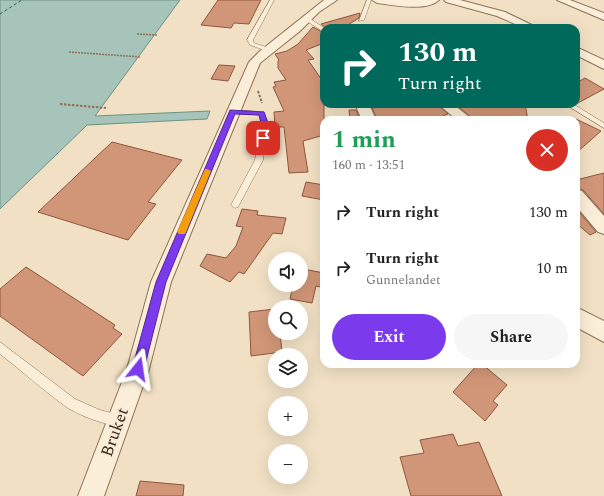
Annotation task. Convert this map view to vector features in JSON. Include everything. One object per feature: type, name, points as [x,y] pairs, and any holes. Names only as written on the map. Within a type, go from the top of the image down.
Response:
[{"type":"street","name":"Bruket","points":[[91,496],[138,369],[161,282],[232,112],[255,62],[268,49],[332,0]]},
{"type":"street","points":[[377,0],[403,4],[417,4],[434,0]]},
{"type":"street","points":[[449,0],[501,14],[523,24]]},
{"type":"street","points":[[562,0],[604,17]]},
{"type":"street","points":[[580,52],[597,49]]},
{"type":"street","points":[[580,52],[604,65]]},
{"type":"street","points":[[450,108],[461,116]]},
{"type":"street","points":[[580,200],[604,227]]},
{"type":"street","points":[[580,318],[604,332]]},
{"type":"lane","points":[[268,49],[252,44],[250,40],[272,0]]},
{"type":"lane","points":[[362,20],[369,0]]},
{"type":"lane","points":[[307,19],[320,27]]},
{"type":"lane","points":[[575,108],[604,126]]},
{"type":"lane","points":[[232,112],[262,113],[264,123],[259,160],[235,205]]},
{"type":"lane","points":[[0,347],[71,403],[99,416],[119,420]]},
{"type":"path","points":[[137,34],[157,35]]},
{"type":"path","points":[[69,52],[141,57]]},
{"type":"path","points":[[60,104],[106,108]]},
{"type":"water","points":[[0,0],[180,0],[95,116],[210,111],[207,119],[87,125],[0,209]]},
{"type":"building","points":[[218,0],[261,0],[249,24],[234,23],[231,28],[201,25]]},
{"type":"building","points":[[360,13],[359,18],[349,24],[321,24]]},
{"type":"building","points":[[313,27],[320,31],[320,45],[306,50],[314,59],[308,60],[320,77],[320,108],[324,108],[324,116],[320,116],[320,136],[303,141],[308,172],[289,173],[284,127],[275,127],[274,112],[284,111],[273,87],[276,86],[274,82],[286,80],[278,68],[279,60],[275,54],[287,51],[298,44]]},
{"type":"building","points":[[219,65],[235,66],[228,81],[211,79]]},
{"type":"building","points":[[585,78],[604,89],[580,102],[580,81]]},
{"type":"building","points":[[372,108],[441,108],[448,114],[443,116],[375,116]]},
{"type":"building","points":[[460,108],[526,108],[527,116],[469,116]]},
{"type":"building","points":[[349,110],[356,110],[358,116],[350,116]]},
{"type":"building","points":[[580,121],[601,131],[580,149]]},
{"type":"building","points":[[112,142],[182,160],[148,202],[156,204],[128,240],[38,212]]},
{"type":"building","points":[[604,173],[604,214],[583,190],[580,189],[580,179]]},
{"type":"building","points":[[306,182],[320,184],[320,199],[302,196]]},
{"type":"building","points":[[242,209],[258,211],[257,215],[286,218],[282,234],[273,233],[244,274],[239,272],[230,282],[200,266],[207,254],[226,258],[236,246],[243,227],[236,226]]},
{"type":"building","points":[[580,213],[596,232],[590,235],[580,226]]},
{"type":"building","points":[[26,267],[115,325],[113,328],[122,334],[83,376],[0,316],[0,289]]},
{"type":"building","points":[[308,270],[320,272],[320,287],[316,286],[312,303],[308,302],[308,300],[290,299],[292,292],[308,292]]},
{"type":"building","points":[[268,310],[268,340],[281,340],[282,348],[268,348],[268,354],[251,356],[249,312]]},
{"type":"building","points":[[474,368],[487,368],[507,385],[493,401],[498,405],[485,421],[453,392]]},
{"type":"building","points":[[453,434],[458,446],[479,442],[502,496],[411,496],[400,457],[424,453],[420,440]]},
{"type":"building","points":[[140,481],[184,485],[183,496],[136,496]]},
{"type":"ferry route","points":[[0,14],[22,0]]},
{"type":"slow traffic","points":[[182,232],[207,171]]},
{"type":"route","points":[[138,369],[161,282],[232,112],[262,113],[264,123],[263,138]]}]
